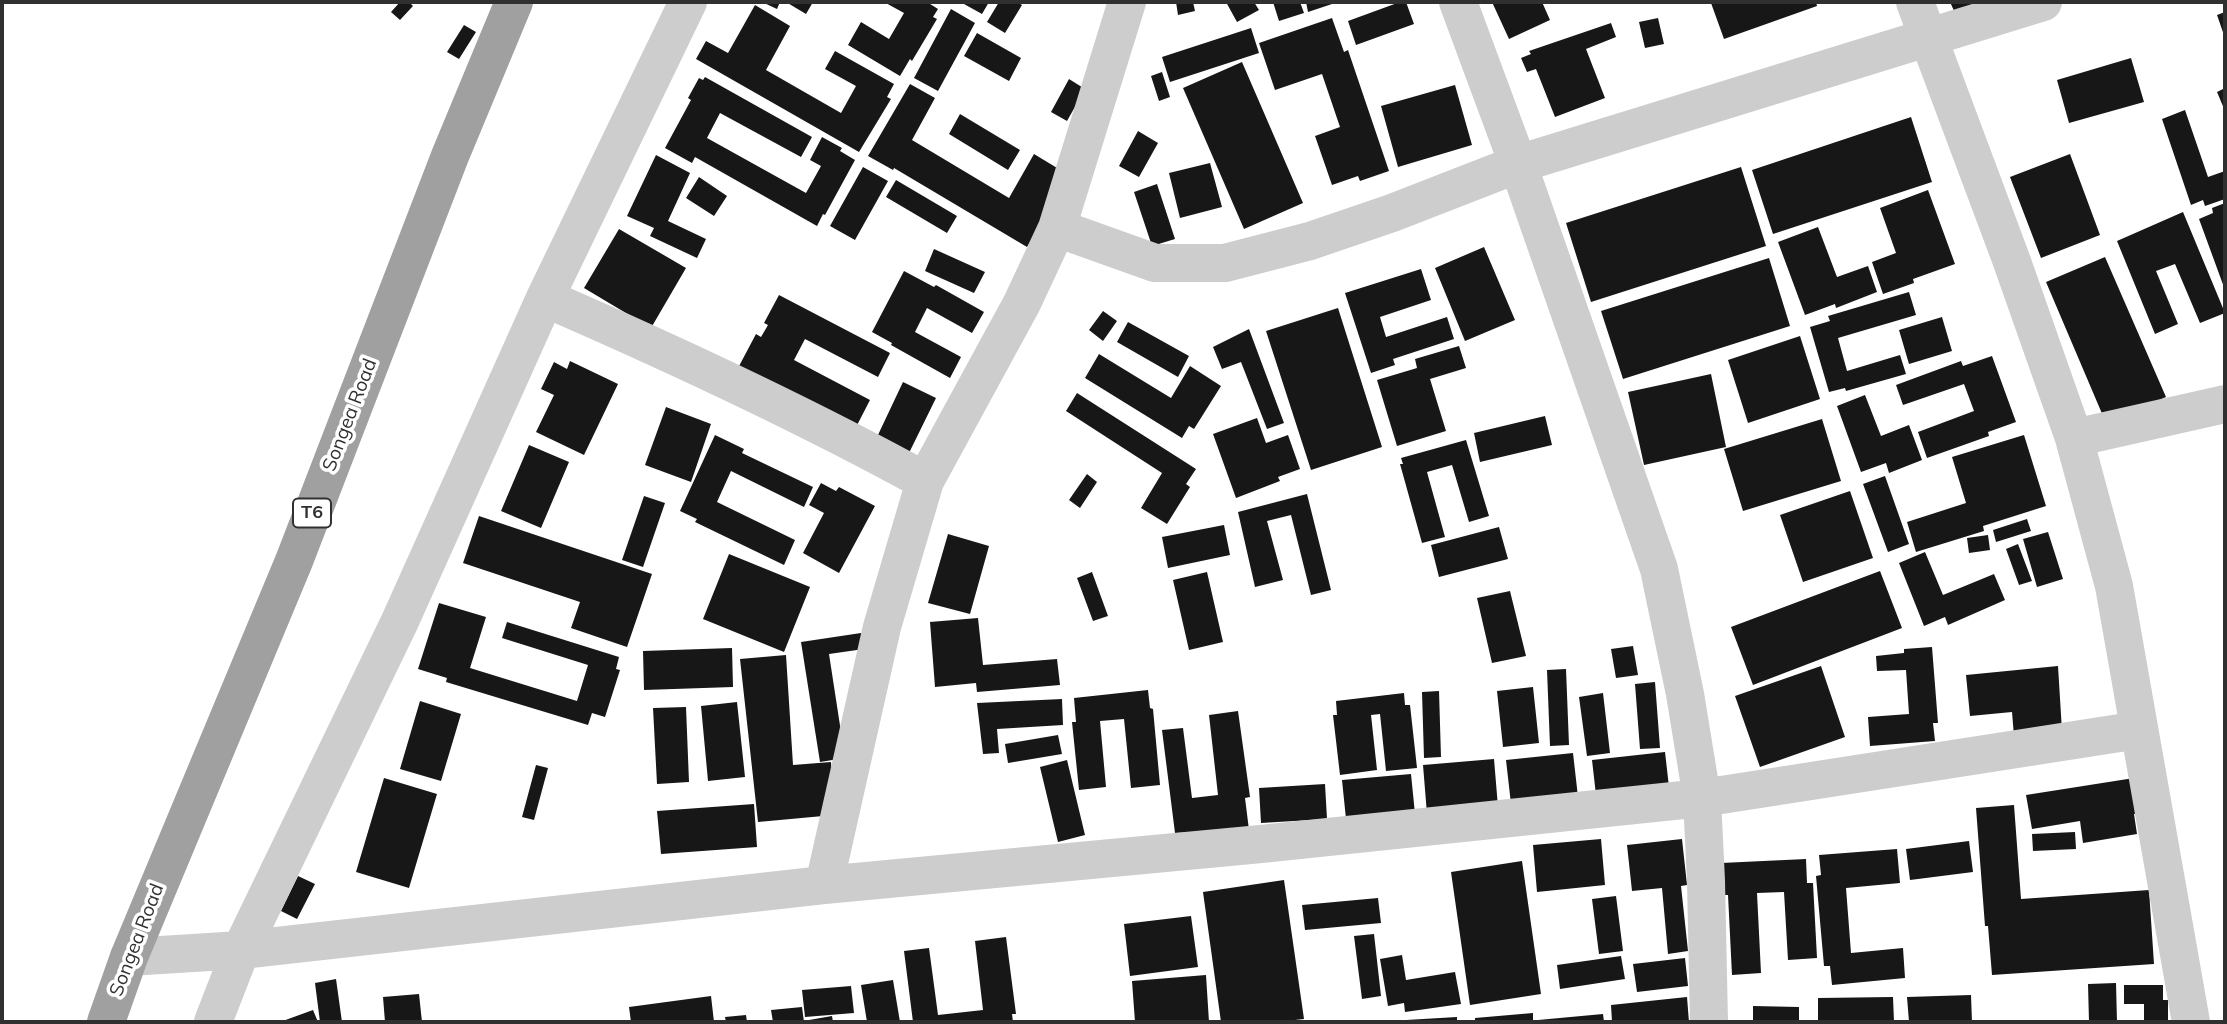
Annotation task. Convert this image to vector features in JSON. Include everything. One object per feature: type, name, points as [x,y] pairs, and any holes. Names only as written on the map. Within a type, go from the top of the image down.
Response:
[{"type":"highway","name":"Songea Road","points":[[106,1022],[129,957],[293,561],[450,156],[514,2]]},
{"type":"street","points":[[213,1022],[241,950],[400,621],[545,298],[688,2]]},
{"type":"street","points":[[824,885],[882,628],[925,481],[1022,303],[1058,228],[1127,2]]},
{"type":"street","points":[[1458,2],[1518,164],[1659,569],[1685,694],[1702,798],[1709,1022]]},
{"type":"street","points":[[1915,2],[2011,258],[2074,438],[2114,586],[2191,1022]]},
{"type":"street","points":[[1058,228],[1156,262],[1225,263],[1310,241],[1392,213],[1518,164],[2043,2]]},
{"type":"street","points":[[545,298],[845,437],[925,481]]},
{"type":"street","points":[[2074,438],[2225,404]]},
{"type":"street","points":[[129,957],[241,950],[824,885],[1261,844],[1702,798],[2139,730]]},
{"type":"building","points":[[400,2],[409,2],[413,6],[400,20],[391,12]]},
{"type":"building","points":[[762,2],[780,2],[777,9]]},
{"type":"building","points":[[786,2],[813,2],[806,14]]},
{"type":"building","points":[[884,2],[927,2],[938,9],[933,17],[937,19],[900,76],[848,45],[861,22],[889,39],[904,13]]},
{"type":"building","points":[[989,2],[982,14],[964,4]]},
{"type":"building","points":[[999,2],[1017,2],[1022,5],[1005,33],[987,22]]},
{"type":"building","points":[[1176,2],[1193,2],[1195,11],[1178,15]]},
{"type":"building","points":[[1226,2],[1254,2],[1259,10],[1237,22]]},
{"type":"building","points":[[1273,2],[1300,2],[1304,13],[1279,21]]},
{"type":"building","points":[[1306,2],[1338,2],[1308,12]]},
{"type":"building","points":[[1406,2],[1414,24],[1356,45],[1348,21]]},
{"type":"building","points":[[1492,2],[1542,2],[1550,20],[1509,39]]},
{"type":"building","points":[[1816,2],[1817,6],[1724,39],[1711,3]]},
{"type":"building","points":[[1950,2],[1976,2],[1977,4],[1955,13]]},
{"type":"building","points":[[755,5],[790,26],[766,70],[841,113],[856,86],[825,69],[835,51],[894,84],[887,97],[891,99],[859,152],[696,59],[706,41],[728,53]]},
{"type":"building","points":[[951,9],[975,23],[938,91],[914,78]]},
{"type":"building","points":[[2225,12],[2225,38],[2217,15]]},
{"type":"building","points":[[1332,18],[1344,52],[1348,50],[1389,171],[1360,181],[1358,176],[1332,185],[1315,136],[1340,127],[1322,74],[1275,90],[1259,43]]},
{"type":"building","points":[[1658,18],[1664,44],[1645,48],[1639,22]]},
{"type":"building","points":[[1611,23],[1616,37],[1586,49],[1605,98],[1555,117],[1536,69],[1527,72],[1521,58],[1531,54],[1529,51]]},
{"type":"building","points":[[464,25],[476,32],[459,59],[447,52]]},
{"type":"building","points":[[1251,28],[1259,53],[1170,82],[1162,57]]},
{"type":"building","points":[[977,33],[1021,58],[1009,81],[964,56]]},
{"type":"building","points":[[2131,58],[2144,102],[2069,123],[2057,80]]},
{"type":"building","points":[[1242,62],[1303,203],[1244,229],[1183,88]]},
{"type":"building","points":[[1162,72],[1170,97],[1159,101],[1151,76]]},
{"type":"building","points":[[705,77],[812,137],[801,157],[720,113],[707,138],[806,193],[821,166],[810,160],[822,137],[842,148],[840,151],[855,160],[817,226],[695,157],[692,163],[665,148],[691,100],[688,98],[699,78],[703,80]]},
{"type":"building","points":[[1069,79],[1085,89],[1067,121],[1051,112]]},
{"type":"building","points":[[910,84],[935,98],[912,140],[1009,198],[1034,154],[1072,177],[1027,247],[894,168],[893,170],[868,156]]},
{"type":"building","points":[[1455,85],[1472,145],[1398,167],[1381,106]]},
{"type":"building","points":[[2225,88],[2225,111],[2217,92]]},
{"type":"building","points":[[2185,110],[2208,177],[2225,171],[2225,199],[2205,206],[2203,200],[2191,205],[2162,119]]},
{"type":"building","points":[[960,114],[1020,150],[1008,170],[949,134]]},
{"type":"building","points":[[1911,117],[1932,182],[1773,234],[1752,170]]},
{"type":"building","points":[[1138,131],[1158,143],[1139,177],[1119,166]]},
{"type":"building","points":[[2070,154],[2100,235],[2041,258],[2010,177]]},
{"type":"building","points":[[656,155],[690,173],[668,221],[706,239],[697,258],[650,236],[654,228],[627,216]]},
{"type":"building","points":[[1210,163],[1222,207],[1180,218],[1169,173]]},
{"type":"building","points":[[863,167],[888,181],[855,240],[830,226]]},
{"type":"building","points":[[1741,167],[1766,246],[1591,302],[1566,223]]},
{"type":"building","points":[[699,177],[727,196],[714,216],[686,198]]},
{"type":"building","points":[[896,180],[957,216],[947,233],[886,197]]},
{"type":"building","points":[[1157,184],[1175,239],[1152,246],[1134,192]]},
{"type":"building","points":[[1928,190],[1955,264],[1913,279],[1914,283],[1883,294],[1872,262],[1896,253],[1880,208]]},
{"type":"building","points":[[2225,203],[2225,290],[2199,219],[2213,213],[2212,208]]},
{"type":"building","points":[[2183,212],[2225,313],[2200,323],[2175,264],[2156,271],[2178,324],[2155,334],[2117,241]]},
{"type":"building","points":[[1818,227],[1837,277],[1868,266],[1877,292],[1836,308],[1835,304],[1805,315],[1778,242]]},
{"type":"building","points":[[619,229],[686,268],[651,328],[584,288]]},
{"type":"building","points":[[1484,247],[1515,320],[1465,341],[1435,268]]},
{"type":"building","points":[[934,249],[985,272],[974,293],[925,271]]},
{"type":"building","points":[[2105,257],[2166,397],[2106,423],[2046,282]]},
{"type":"building","points":[[1769,258],[1790,326],[1623,379],[1601,311]]},
{"type":"building","points":[[1421,269],[1431,300],[1380,317],[1386,337],[1447,317],[1454,339],[1393,359],[1395,365],[1371,373],[1345,293]]},
{"type":"building","points":[[904,271],[934,287],[936,285],[984,312],[972,333],[927,308],[915,332],[961,357],[950,378],[872,332]]},
{"type":"building","points":[[1909,292],[1916,315],[1838,338],[1847,371],[1900,355],[1906,374],[1846,391],[1845,388],[1829,392],[1810,327],[1830,321],[1828,316]]},
{"type":"building","points":[[779,295],[890,353],[878,377],[805,339],[794,360],[870,400],[853,433],[738,368],[756,334],[761,337],[768,325],[764,323]]},
{"type":"building","points":[[1338,308],[1382,447],[1311,470],[1266,331]]},
{"type":"building","points":[[1103,311],[1117,321],[1103,341],[1089,330]]},
{"type":"building","points":[[1942,317],[1952,351],[1909,364],[1899,330]]},
{"type":"building","points":[[1128,322],[1189,356],[1178,377],[1117,342]]},
{"type":"building","points":[[1249,329],[1284,423],[1267,429],[1241,362],[1222,369],[1213,347]]},
{"type":"building","points":[[1800,336],[1820,399],[1748,423],[1728,360]]},
{"type":"building","points":[[1459,346],[1466,368],[1430,379],[1446,431],[1397,446],[1377,380],[1417,368],[1415,359]]},
{"type":"building","points":[[1099,354],[1171,398],[1190,366],[1221,386],[1194,429],[1189,426],[1182,438],[1085,378]]},
{"type":"building","points":[[1992,356],[2016,422],[1988,432],[1989,436],[1927,458],[1918,432],[1974,411],[1964,384],[1903,405],[1896,385],[1961,361],[1963,366]]},
{"type":"building","points":[[570,361],[618,384],[584,455],[536,432],[554,395],[541,389],[554,362],[567,369]]},
{"type":"building","points":[[1711,374],[1726,447],[1644,465],[1628,392]]},
{"type":"building","points":[[903,382],[936,398],[909,453],[877,437]]},
{"type":"building","points":[[1077,393],[1196,469],[1186,484],[1190,487],[1167,524],[1141,508],[1162,473],[1066,411]]},
{"type":"building","points":[[1865,395],[1881,436],[1909,425],[1922,460],[1889,473],[1886,463],[1861,472],[1837,406]]},
{"type":"building","points":[[666,407],[711,424],[691,482],[645,465]]},
{"type":"building","points":[[1545,416],[1552,445],[1480,462],[1474,433]]},
{"type":"building","points":[[1257,418],[1266,443],[1288,435],[1300,469],[1278,477],[1280,481],[1236,498],[1213,434]]},
{"type":"building","points":[[1822,419],[1841,481],[1743,511],[1724,449]]},
{"type":"building","points":[[715,435],[744,449],[742,453],[813,487],[804,507],[731,471],[717,502],[795,540],[784,565],[695,522],[697,519],[680,511]]},
{"type":"building","points":[[2024,435],[2046,506],[1983,526],[1984,531],[1916,552],[1907,522],[1966,503],[1952,457]]},
{"type":"building","points":[[1466,440],[1489,516],[1469,522],[1452,465],[1427,472],[1445,537],[1422,543],[1400,464],[1403,464],[1401,458]]},
{"type":"building","points":[[529,445],[569,462],[541,528],[501,511]]},
{"type":"building","points":[[1087,474],[1097,482],[1080,508],[1069,500]]},
{"type":"building","points":[[1885,476],[1909,544],[1888,552],[1863,484]]},
{"type":"building","points":[[821,483],[836,491],[839,487],[875,506],[839,573],[803,553],[824,513],[809,505]]},
{"type":"building","points":[[1850,491],[1873,558],[1803,582],[1780,515]]},
{"type":"building","points":[[1307,494],[1331,590],[1311,595],[1291,515],[1267,521],[1283,580],[1255,587],[1238,512]]},
{"type":"building","points":[[644,496],[665,503],[643,567],[622,560]]},
{"type":"building","points":[[479,516],[652,574],[627,647],[571,628],[580,602],[463,563]]},
{"type":"building","points":[[2027,519],[2031,531],[1996,542],[1993,530]]},
{"type":"building","points":[[1224,525],[1230,555],[1168,568],[1162,537]]},
{"type":"building","points":[[1499,527],[1508,559],[1439,577],[1431,545]]},
{"type":"building","points":[[2048,532],[2063,579],[2037,587],[2023,539]]},
{"type":"building","points":[[948,534],[989,546],[970,614],[928,603]]},
{"type":"building","points":[[1988,535],[1990,550],[1969,553],[1967,538]]},
{"type":"building","points":[[2018,544],[2032,581],[2019,585],[2006,549]]},
{"type":"building","points":[[1925,552],[1943,595],[1994,574],[2005,600],[1948,625],[1945,617],[1924,626],[1899,563]]},
{"type":"building","points":[[729,554],[810,587],[784,652],[703,619]]},
{"type":"building","points":[[1880,571],[1902,628],[1753,685],[1731,627]]},
{"type":"building","points":[[1092,572],[1108,616],[1093,621],[1077,578]]},
{"type":"building","points":[[1207,572],[1223,642],[1189,650],[1173,580]]},
{"type":"building","points":[[1510,591],[1526,656],[1492,663],[1477,598]]},
{"type":"building","points":[[439,603],[486,617],[470,668],[577,701],[588,665],[502,638],[507,622],[619,657],[616,669],[620,670],[605,717],[592,713],[588,725],[446,682],[447,678],[418,669]]},
{"type":"building","points":[[978,618],[983,665],[1057,659],[1060,685],[977,692],[976,683],[935,687],[930,622]]},
{"type":"building","points":[[861,633],[864,649],[829,654],[845,758],[820,762],[801,642]]},
{"type":"building","points":[[1633,646],[1638,675],[1616,678],[1611,649]]},
{"type":"building","points":[[1932,647],[1938,723],[1933,723],[1935,741],[1870,746],[1868,717],[1909,714],[1906,670],[1877,671],[1876,656],[1904,653],[1904,649]]},
{"type":"building","points":[[732,648],[733,687],[644,690],[643,651]]},
{"type":"building","points":[[786,655],[793,765],[831,762],[834,815],[758,822],[740,659]]},
{"type":"building","points":[[1821,666],[1845,737],[1760,767],[1735,696]]},
{"type":"building","points":[[2058,666],[2062,731],[2014,736],[2012,712],[1970,716],[1966,675]]},
{"type":"building","points":[[1566,669],[1569,745],[1550,746],[1547,670]]},
{"type":"building","points":[[1655,682],[1660,748],[1640,749],[1635,684]]},
{"type":"building","points":[[1533,687],[1539,743],[1503,747],[1497,691]]},
{"type":"building","points":[[1148,690],[1150,708],[1153,709],[1160,785],[1131,788],[1124,719],[1100,721],[1106,787],[1079,790],[1072,722],[1076,722],[1074,698]]},
{"type":"building","points":[[1439,691],[1441,757],[1424,758],[1422,692]]},
{"type":"building","points":[[1404,693],[1405,705],[1410,705],[1417,768],[1386,771],[1380,714],[1371,715],[1377,770],[1340,775],[1333,715],[1337,715],[1336,701]]},
{"type":"building","points":[[1603,693],[1610,753],[1587,756],[1579,697]]},
{"type":"building","points":[[1062,699],[1063,725],[997,729],[999,753],[983,754],[977,703]]},
{"type":"building","points":[[420,701],[461,714],[441,781],[400,769]]},
{"type":"building","points":[[737,702],[745,777],[708,781],[701,706]]},
{"type":"building","points":[[686,707],[689,782],[657,784],[653,708]]},
{"type":"building","points":[[1238,711],[1250,797],[1245,798],[1249,830],[1175,833],[1162,730],[1183,728],[1192,798],[1218,795],[1209,715]]},
{"type":"building","points":[[1058,735],[1062,754],[1008,763],[1005,744]]},
{"type":"building","points":[[1665,752],[1669,787],[1596,795],[1592,760]]},
{"type":"building","points":[[1573,753],[1578,797],[1511,804],[1506,760]]},
{"type":"building","points":[[1494,759],[1498,807],[1427,814],[1423,765]]},
{"type":"building","points":[[1067,760],[1085,835],[1058,842],[1040,767]]},
{"type":"building","points":[[536,765],[548,768],[534,820],[522,817]]},
{"type":"building","points":[[1411,774],[1415,814],[1346,819],[1342,780]]},
{"type":"building","points":[[384,778],[437,794],[409,888],[356,872]]},
{"type":"building","points":[[2134,778],[2140,814],[2134,814],[2137,834],[2083,843],[2080,821],[2032,829],[2026,795]]},
{"type":"building","points":[[1325,784],[1327,819],[1261,823],[1259,788]]},
{"type":"building","points":[[754,804],[757,847],[661,854],[657,811]]},
{"type":"building","points":[[2014,805],[2021,899],[2149,890],[2154,964],[1992,975],[1988,926],[1985,926],[1976,808]]},
{"type":"building","points":[[2075,832],[2076,849],[2033,851],[2032,834]]},
{"type":"building","points":[[1601,839],[1605,885],[1537,892],[1533,845]]},
{"type":"building","points":[[1682,839],[1687,885],[1681,886],[1688,951],[1668,954],[1662,888],[1632,891],[1627,845]]},
{"type":"building","points":[[1969,841],[1973,872],[1910,880],[1906,849]]},
{"type":"building","points":[[1897,849],[1900,883],[1846,888],[1851,953],[1903,948],[1905,978],[1832,985],[1830,966],[1824,966],[1816,876],[1821,875],[1819,855]]},
{"type":"building","points":[[1806,859],[1807,883],[1813,883],[1817,958],[1788,960],[1784,892],[1757,893],[1761,973],[1732,975],[1728,895],[1723,895],[1721,863]]},
{"type":"building","points":[[1522,861],[1541,994],[1470,1005],[1451,872]]},
{"type":"building","points":[[298,876],[315,884],[297,919],[281,911]]},
{"type":"building","points":[[1284,880],[1304,1019],[1221,1022],[1203,892]]},
{"type":"building","points":[[1616,896],[1623,951],[1599,954],[1592,899]]},
{"type":"building","points":[[1378,898],[1381,923],[1305,930],[1302,905]]},
{"type":"building","points":[[1191,916],[1198,967],[1130,976],[1124,924]]},
{"type":"building","points":[[1374,934],[1381,996],[1362,999],[1354,936]]},
{"type":"building","points":[[1006,937],[1016,1014],[1012,1014],[1013,1022],[913,1022],[904,951],[929,948],[938,1015],[983,1010],[975,941]]},
{"type":"building","points":[[1402,955],[1406,980],[1455,972],[1461,1004],[1405,1012],[1404,1003],[1388,1006],[1380,959]]},
{"type":"building","points":[[1621,956],[1625,979],[1560,989],[1557,965]]},
{"type":"building","points":[[1685,958],[1688,986],[1637,992],[1633,964]]},
{"type":"building","points":[[1206,975],[1209,1022],[1135,1022],[1132,981]]},
{"type":"building","points":[[336,979],[342,1022],[320,1022],[315,983]]},
{"type":"building","points":[[893,980],[900,1022],[867,1022],[861,985]]},
{"type":"building","points":[[2116,983],[2117,1022],[2089,1022],[2088,984]]},
{"type":"building","points":[[2124,985],[2163,985],[2163,1000],[2168,1000],[2168,1022],[2144,1022],[2144,1004],[2124,1004]]},
{"type":"building","points":[[851,986],[854,1013],[805,1017],[802,990]]},
{"type":"building","points":[[419,994],[422,1022],[385,1022],[383,997]]},
{"type":"building","points":[[1971,995],[1972,1022],[1909,1022],[1907,997]]},
{"type":"building","points":[[711,996],[714,1022],[631,1022],[629,1007]]},
{"type":"building","points":[[1687,997],[1689,1022],[1612,1022],[1611,1005]]},
{"type":"building","points":[[1893,997],[1894,1022],[1818,1022],[1818,998]]},
{"type":"building","points":[[1753,1006],[1799,1007],[1799,1022],[1753,1022]]},
{"type":"building","points":[[802,1007],[804,1022],[773,1022],[771,1010]]},
{"type":"building","points":[[313,1010],[318,1022],[280,1022]]},
{"type":"building","points":[[1533,1013],[1533,1022],[1475,1022],[1475,1018]]},
{"type":"building","points":[[1603,1014],[1604,1022],[1538,1022],[1538,1020]]},
{"type":"building","points":[[746,1015],[747,1022],[726,1022],[725,1017]]},
{"type":"building","points":[[832,1016],[833,1022],[809,1020]]},
{"type":"building","points":[[1457,1017],[1457,1022],[1406,1022],[1406,1020]]}]
